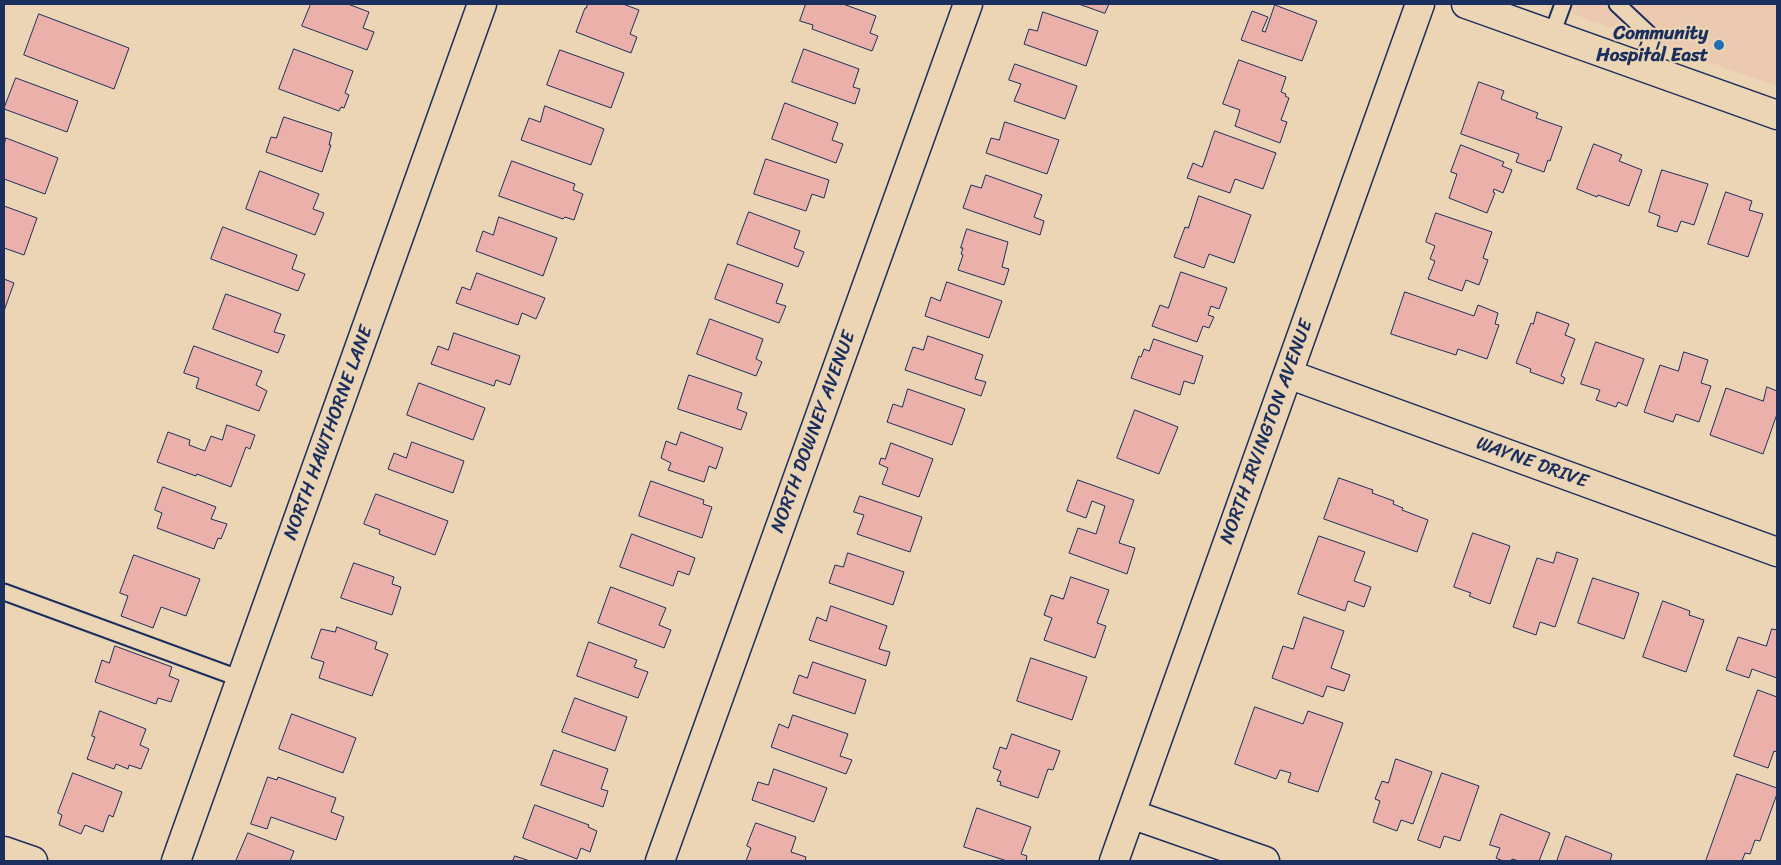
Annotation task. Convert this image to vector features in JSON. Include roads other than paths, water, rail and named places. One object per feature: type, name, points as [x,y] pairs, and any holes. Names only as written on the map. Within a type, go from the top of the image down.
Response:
[{"type":"street","name":"NORTH HAWTHORNE LANE","points":[[176,861],[482,4]]},
{"type":"street","name":"NORTH DOWNEY AVENUE","points":[[660,861],[968,4]]},
{"type":"street","name":"NORTH IRVINGTON AVENUE","points":[[1114,861],[1420,4]]},
{"type":"street","points":[[1466,4],[1777,115]]},
{"type":"street","name":"WAYNE DRIVE","points":[[1288,374],[1777,552]]},
{"type":"street","points":[[1131,814],[1265,861]]},
{"type":"street","points":[[4,851],[33,861]]},
{"type":"lane","points":[[1552,34],[1563,4]]},
{"type":"lane","points":[[1617,4],[1652,38],[1642,66]]},
{"type":"lane","points":[[4,592],[241,679]]},
{"type":"place","name":"Community Hospital East","points":[[1719,45]]}]
